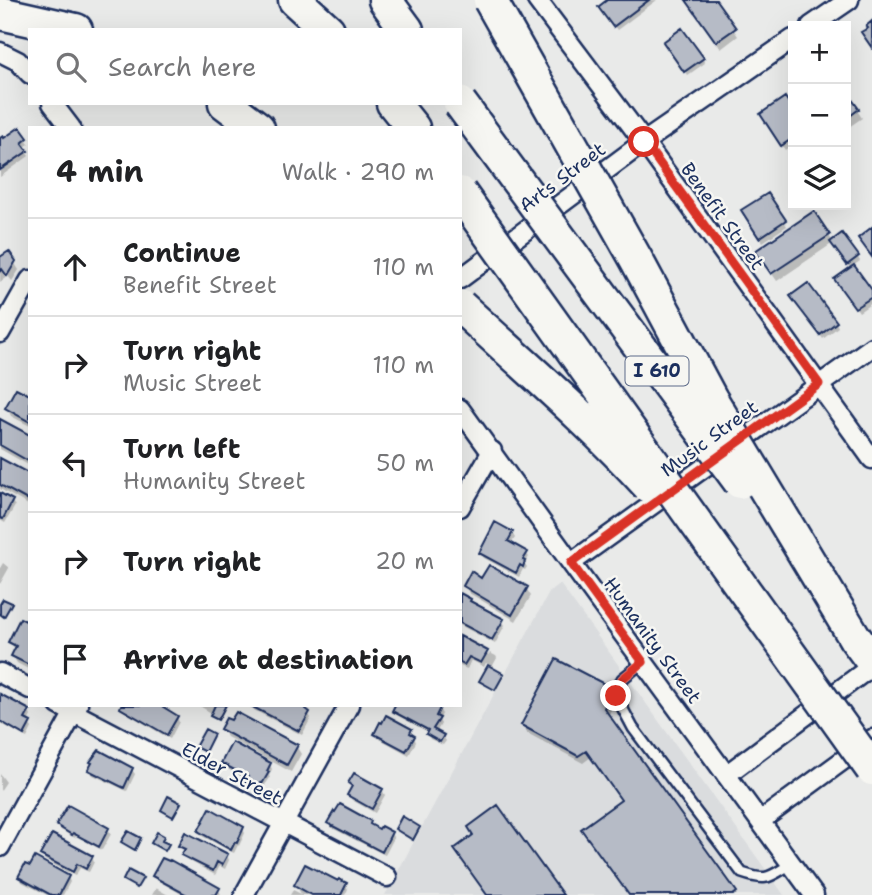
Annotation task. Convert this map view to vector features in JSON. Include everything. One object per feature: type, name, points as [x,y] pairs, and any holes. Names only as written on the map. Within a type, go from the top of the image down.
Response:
[{"type":"highway","points":[[295,0],[326,28]]},
{"type":"highway","points":[[385,0],[406,28]]},
{"type":"highway","points":[[490,0],[711,400],[866,655]]},
{"type":"highway","points":[[0,13],[67,28]]},
{"type":"highway","points":[[228,105],[255,126]]},
{"type":"highway","points":[[395,105],[411,126]]},
{"type":"highway","name":"I 610","points":[[461,105],[866,655]]},
{"type":"highway","name":"I 610","points":[[462,196],[872,769]]},
{"type":"highway","points":[[462,308],[623,457],[841,726]]},
{"type":"street","name":"Benefit Street","points":[[537,0],[644,142],[872,459]]},
{"type":"street","points":[[818,21],[849,0]]},
{"type":"street","name":"Arts Street","points":[[462,278],[644,142],[788,42]]},
{"type":"street","points":[[0,52],[18,61],[28,72]]},
{"type":"street","points":[[54,105],[69,126]]},
{"type":"street","points":[[0,333],[28,284]]},
{"type":"street","name":"Music Street","points":[[571,563],[872,347]]},
{"type":"street","name":"Humanity Street","points":[[462,412],[814,895]]},
{"type":"street","points":[[462,504],[492,451]]},
{"type":"street","points":[[726,775],[866,655]]},
{"type":"street","points":[[0,673],[28,688]]},
{"type":"street","points":[[244,895],[348,707]]},
{"type":"street","points":[[0,847],[70,708]]},
{"type":"street","name":"Elder Street","points":[[70,708],[387,877]]},
{"type":"street","points":[[760,821],[872,739]]},
{"type":"lane","points":[[643,662],[622,679],[616,696],[633,728],[742,873],[758,878],[771,876],[791,864]]},
{"type":"shaded area","points":[[560,584],[784,895],[385,895],[550,591]]},
{"type":"building","points":[[607,0],[649,0],[613,27],[598,7]]},
{"type":"building","points":[[686,0],[716,0],[736,28],[716,42]]},
{"type":"building","points":[[872,21],[872,48],[861,32],[868,28],[866,26]]},
{"type":"building","points":[[682,28],[704,58],[684,72],[663,42]]},
{"type":"building","points":[[785,97],[788,102],[788,141],[781,146],[760,114]]},
{"type":"building","points":[[851,98],[859,109],[851,115]]},
{"type":"building","points":[[20,127],[28,138],[22,143],[28,151],[0,170],[0,138]]},
{"type":"building","points":[[768,193],[786,220],[759,238],[741,210]]},
{"type":"building","points":[[814,211],[830,235],[771,274],[755,251]]},
{"type":"building","points":[[872,227],[872,257],[858,238]]},
{"type":"building","points":[[842,233],[859,256],[847,265],[830,242]]},
{"type":"building","points":[[9,251],[16,261],[7,276],[2,269],[0,271],[0,257]]},
{"type":"building","points":[[854,265],[872,290],[872,297],[855,308],[834,279]]},
{"type":"building","points":[[808,283],[837,322],[820,335],[790,296]]},
{"type":"building","points":[[16,388],[28,394],[28,421],[5,408]]},
{"type":"building","points":[[0,419],[28,434],[28,461],[0,445]]},
{"type":"building","points":[[0,458],[28,473],[28,500],[0,485]]},
{"type":"building","points":[[0,493],[13,500],[3,519],[0,518]]},
{"type":"building","points":[[495,522],[513,532],[508,541],[528,552],[523,560],[523,567],[520,565],[516,573],[479,553]]},
{"type":"building","points":[[489,565],[528,587],[512,615],[463,586],[471,571],[481,578]]},
{"type":"building","points":[[462,594],[504,619],[492,640],[462,624]]},
{"type":"building","points":[[3,599],[12,603],[4,617],[0,614]]},
{"type":"building","points":[[20,618],[28,622],[28,664],[11,656],[16,646],[8,642]]},
{"type":"building","points":[[462,637],[488,651],[481,663],[469,657],[464,665]]},
{"type":"building","points":[[556,659],[614,689],[604,708],[737,892],[733,895],[629,895],[581,829],[621,800],[586,751],[578,756],[521,725]]},
{"type":"building","points":[[488,665],[504,674],[495,690],[479,681]]},
{"type":"building","points":[[0,694],[30,710],[25,719],[31,722],[24,735],[0,721]]},
{"type":"building","points":[[163,707],[178,716],[167,735],[120,708]]},
{"type":"building","points":[[214,707],[225,707],[218,720],[210,716]]},
{"type":"building","points":[[253,707],[304,707],[310,712],[299,731]]},
{"type":"building","points":[[394,707],[438,707],[436,716],[440,718],[433,729],[444,735],[440,742],[426,734],[428,730],[392,711]]},
{"type":"building","points":[[236,712],[298,745],[287,765],[220,729],[226,718],[231,720]]},
{"type":"building","points":[[386,715],[412,729],[410,733],[415,736],[406,751],[374,734]]},
{"type":"building","points":[[205,729],[214,734],[205,752],[195,747]]},
{"type":"building","points":[[232,742],[271,763],[267,771],[269,772],[257,789],[245,782],[248,777],[221,763]]},
{"type":"building","points":[[99,750],[133,768],[124,788],[88,770],[92,763],[90,762]]},
{"type":"building","points":[[354,773],[383,789],[372,809],[347,795],[352,786],[348,783]]},
{"type":"building","points":[[168,796],[181,803],[173,817],[161,810]]},
{"type":"building","points":[[340,804],[371,821],[370,824],[379,829],[381,826],[392,832],[382,852],[327,823]]},
{"type":"building","points":[[68,805],[109,828],[99,847],[56,825]]},
{"type":"building","points":[[498,805],[563,895],[487,895],[454,849],[473,835],[468,827]]},
{"type":"building","points":[[210,808],[244,827],[231,850],[198,831]]},
{"type":"building","points":[[402,816],[420,827],[413,840],[395,829]]},
{"type":"building","points":[[128,831],[141,838],[135,850],[121,842]]},
{"type":"building","points":[[157,832],[164,836],[162,841],[169,844],[165,851],[151,843]]},
{"type":"building","points":[[185,832],[228,854],[222,865],[217,862],[213,871],[181,855],[185,849],[178,846]]},
{"type":"building","points":[[52,834],[93,856],[86,869],[77,864],[73,872],[40,855]]},
{"type":"building","points":[[35,857],[69,876],[59,895],[51,895],[18,877],[25,864],[30,866]]},
{"type":"building","points":[[162,858],[220,888],[216,895],[187,895],[152,876]]},
{"type":"building","points":[[305,864],[347,883],[341,895],[312,895],[294,885]]},
{"type":"building","points":[[128,870],[143,878],[137,888],[123,880]]},
{"type":"route","points":[[616,696],[622,679],[643,662],[571,563],[819,384],[644,142]]}]
